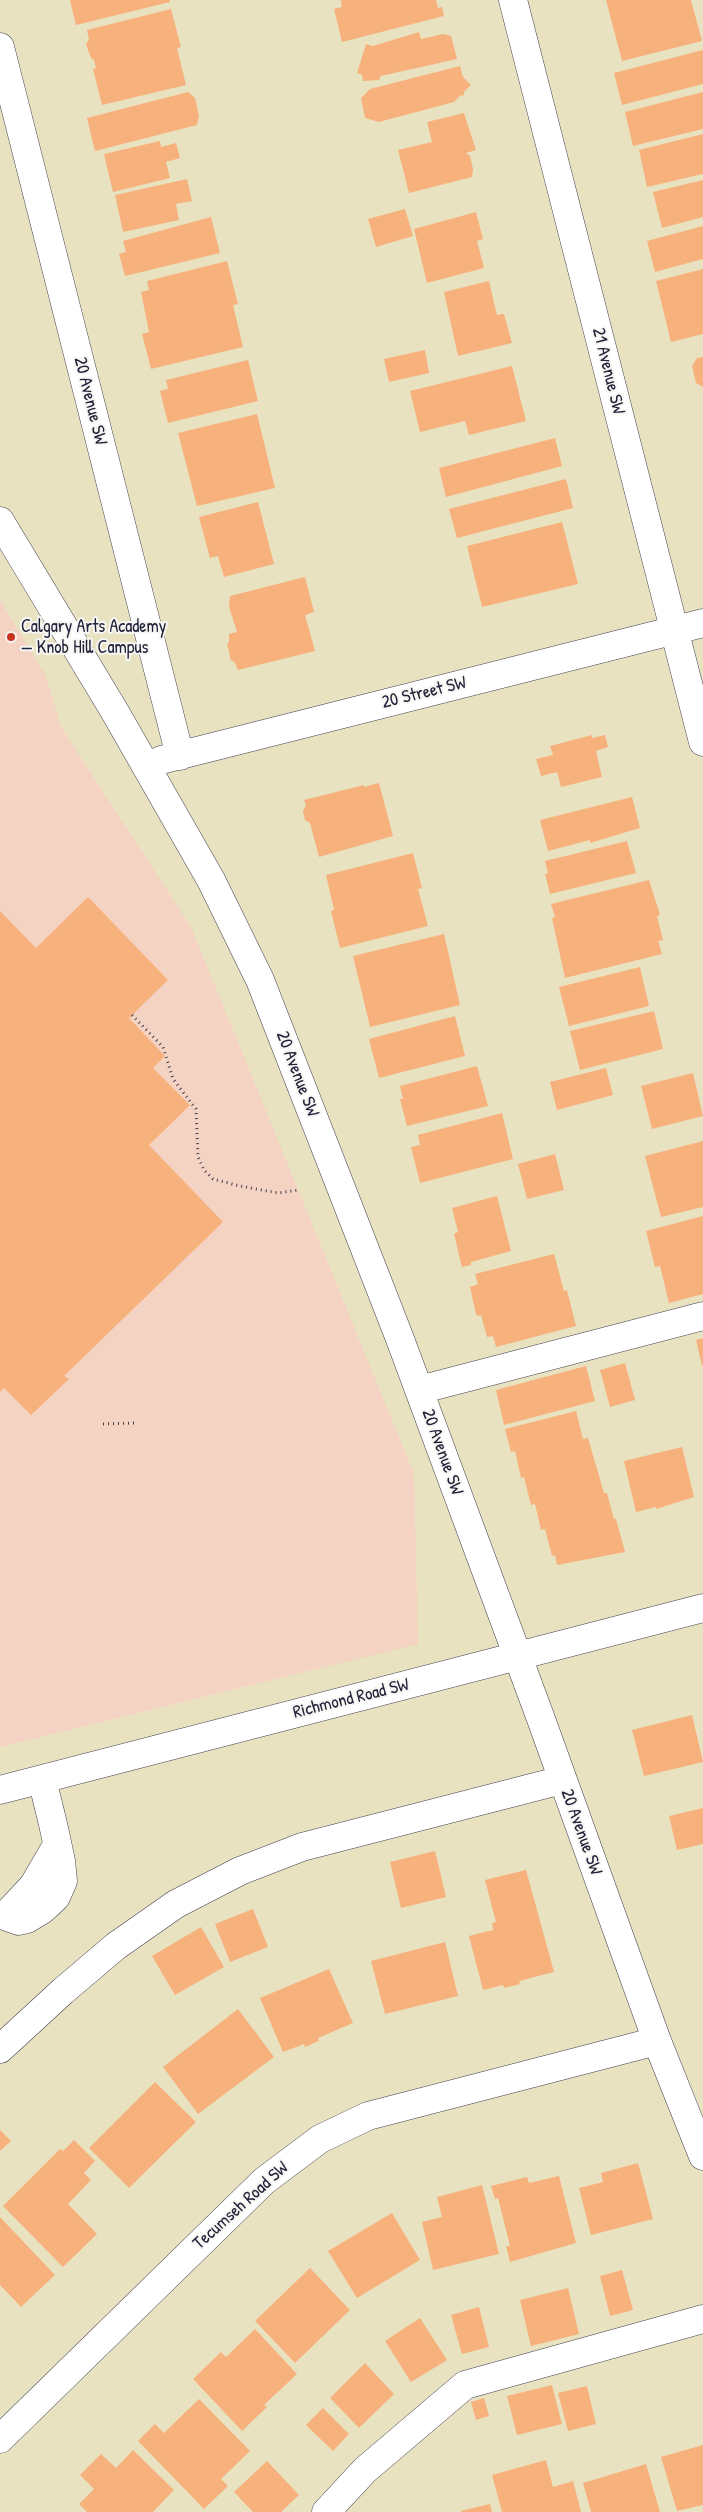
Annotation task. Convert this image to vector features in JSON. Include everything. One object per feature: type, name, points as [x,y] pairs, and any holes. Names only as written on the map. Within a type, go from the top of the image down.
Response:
[{"type":"street","name":"21 Avenue SW","points":[[513,0],[703,742]]},
{"type":"street","name":"20 Avenue SW","points":[[0,47],[180,756]]},
{"type":"street","name":"20 Avenue SW","points":[[0,521],[145,763],[211,880],[260,980],[419,1390],[657,2041],[703,2156]]},
{"type":"street","name":"20 Street SW","points":[[145,763],[180,756],[703,623]]},
{"type":"street","points":[[419,1390],[703,1316]]},
{"type":"street","name":"Richmond Road SW","points":[[0,1790],[703,1608]]},
{"type":"street","points":[[42,1779],[58,1845]]},
{"type":"street","points":[[0,2050],[63,1991],[116,1946],[176,1904],[240,1871],[302,1847],[562,1780]]},
{"type":"street","name":"Tecumseh Road SW","points":[[0,2439],[264,2180],[320,2139],[368,2116],[657,2041]]},
{"type":"street","points":[[326,2512],[365,2470],[465,2385],[703,2318]]},
{"type":"path","points":[[132,1015],[163,1047],[173,1079],[196,1109],[198,1158],[204,1170],[213,1179],[248,1188],[278,1193],[299,1190]]},
{"type":"path","points":[[103,1424],[134,1423]]},
{"type":"shaded area","points":[[0,600],[45,674],[61,727],[191,927],[414,1474],[418,1644],[0,1747]]},
{"type":"building","points":[[70,0],[170,0],[170,2],[76,25]]},
{"type":"building","points":[[341,0],[436,0],[438,8],[442,7],[444,16],[342,42],[334,9],[342,7]]},
{"type":"building","points":[[606,0],[691,0],[702,41],[622,61]]},
{"type":"building","points":[[171,9],[181,47],[177,48],[186,85],[102,105],[93,69],[96,68],[94,60],[91,58],[86,44],[89,40],[87,30]]},
{"type":"building","points":[[419,32],[421,39],[443,34],[451,36],[457,59],[381,76],[379,80],[363,81],[362,75],[357,73],[366,44],[373,46]]},
{"type":"building","points":[[703,50],[703,84],[622,105],[614,73]]},
{"type":"building","points":[[460,66],[463,77],[471,85],[464,92],[464,95],[454,102],[379,122],[365,118],[361,98],[370,89]]},
{"type":"building","points":[[188,92],[195,98],[199,115],[197,125],[95,151],[87,118]]},
{"type":"building","points":[[703,92],[703,129],[633,146],[625,112]]},
{"type":"building","points":[[464,113],[476,150],[466,153],[470,156],[473,169],[472,177],[409,193],[398,150],[432,142],[427,122]]},
{"type":"building","points":[[703,134],[703,174],[647,187],[639,150]]},
{"type":"building","points":[[160,141],[161,147],[176,143],[180,158],[166,162],[170,178],[113,192],[104,154]]},
{"type":"building","points":[[187,179],[192,201],[176,204],[179,220],[123,232],[115,195]]},
{"type":"building","points":[[703,180],[703,217],[662,228],[653,192]]},
{"type":"building","points":[[405,209],[413,236],[376,247],[368,219]]},
{"type":"building","points":[[476,212],[483,239],[477,241],[484,268],[427,283],[414,229]]},
{"type":"building","points":[[211,217],[220,253],[125,276],[119,254],[126,252],[123,241]]},
{"type":"building","points":[[703,226],[703,259],[655,272],[647,241]]},
{"type":"building","points":[[227,261],[238,304],[233,305],[243,347],[151,369],[142,334],[149,332],[141,292],[149,290],[147,281]]},
{"type":"building","points":[[703,269],[703,334],[671,342],[656,281]]},
{"type":"building","points":[[489,281],[497,315],[504,314],[512,343],[458,356],[444,292]]},
{"type":"building","points":[[425,350],[429,373],[389,382],[384,359]]},
{"type":"building","points":[[703,357],[703,387],[696,383],[692,366],[697,358]]},
{"type":"building","points":[[248,360],[258,401],[168,423],[160,391],[168,389],[166,380]]},
{"type":"building","points":[[512,366],[526,421],[469,435],[465,421],[420,432],[410,391]]},
{"type":"building","points":[[257,414],[275,488],[197,506],[178,433]]},
{"type":"building","points":[[555,438],[562,466],[446,497],[439,468]]},
{"type":"building","points":[[566,479],[573,508],[457,538],[449,509]]},
{"type":"building","points":[[258,502],[274,564],[224,577],[218,556],[210,558],[199,517]]},
{"type":"building","points":[[562,522],[578,584],[482,607],[467,546]]},
{"type":"building","points":[[305,577],[314,612],[305,615],[315,651],[238,670],[234,661],[231,661],[227,643],[229,643],[229,634],[237,632],[229,607],[230,596]]},
{"type":"building","points":[[592,735],[592,738],[605,735],[608,747],[596,751],[602,777],[561,787],[557,772],[541,776],[536,759],[553,755],[550,746]]},
{"type":"building","points":[[379,783],[393,836],[319,857],[310,823],[305,820],[303,811],[306,805],[304,800]]},
{"type":"building","points":[[632,797],[640,828],[590,843],[590,840],[548,851],[540,820]]},
{"type":"building","points":[[627,841],[636,873],[550,894],[545,874],[548,873],[545,861]]},
{"type":"building","points":[[413,853],[422,888],[418,889],[428,926],[340,948],[331,911],[334,910],[326,875]]},
{"type":"building","points":[[649,880],[660,915],[657,916],[663,940],[658,941],[662,954],[565,978],[552,918],[555,917],[551,904]]},
{"type":"building","points":[[88,897],[168,980],[129,1018],[165,1056],[153,1068],[190,1105],[149,1145],[223,1222],[64,1376],[69,1379],[31,1415],[4,1388],[0,1392],[0,911],[36,948]]},
{"type":"building","points":[[444,934],[460,1005],[370,1027],[353,956]]},
{"type":"building","points":[[640,967],[649,1006],[569,1026],[559,987]]},
{"type":"building","points":[[654,1011],[663,1049],[580,1070],[570,1031]]},
{"type":"building","points":[[455,1016],[465,1056],[379,1078],[369,1039]]},
{"type":"building","points":[[477,1066],[488,1106],[407,1126],[400,1099],[403,1099],[400,1086]]},
{"type":"building","points":[[606,1068],[613,1095],[557,1110],[550,1082]]},
{"type":"building","points":[[693,1073],[703,1116],[652,1129],[641,1086]]},
{"type":"building","points":[[502,1113],[513,1159],[420,1183],[411,1147],[420,1145],[418,1135]]},
{"type":"building","points":[[703,1141],[703,1207],[661,1217],[645,1156]]},
{"type":"building","points":[[555,1154],[564,1190],[527,1199],[518,1164]]},
{"type":"building","points":[[497,1196],[511,1251],[471,1262],[471,1265],[462,1267],[454,1234],[458,1232],[452,1208]]},
{"type":"building","points":[[703,1216],[703,1294],[669,1303],[660,1266],[655,1267],[646,1231]]},
{"type":"building","points":[[554,1254],[564,1291],[567,1290],[576,1326],[496,1347],[493,1336],[487,1337],[481,1315],[478,1316],[476,1314],[470,1287],[478,1284],[475,1274]]},
{"type":"building","points":[[703,1338],[703,1366],[702,1366],[696,1340]]},
{"type":"building","points":[[625,1363],[635,1400],[610,1407],[600,1370]]},
{"type":"building","points":[[586,1366],[595,1401],[504,1425],[496,1390]]},
{"type":"building","points":[[576,1411],[583,1439],[588,1438],[604,1493],[607,1493],[625,1552],[557,1565],[555,1555],[552,1556],[545,1529],[541,1530],[535,1504],[531,1505],[524,1477],[521,1478],[515,1451],[511,1452],[505,1429]]},
{"type":"building","points":[[682,1447],[694,1497],[656,1509],[656,1507],[636,1512],[624,1461]]},
{"type":"building","points":[[692,1715],[703,1762],[644,1776],[632,1730]]},
{"type":"building","points":[[703,1808],[703,1844],[677,1850],[669,1816]]},
{"type":"building","points":[[435,1851],[446,1897],[401,1908],[390,1862]]},
{"type":"building","points":[[526,1870],[554,1972],[519,1981],[520,1984],[504,1988],[503,1985],[483,1990],[469,1936],[493,1930],[492,1923],[496,1922],[485,1880]]},
{"type":"building","points":[[253,1909],[268,1947],[230,1962],[215,1924]]},
{"type":"building","points":[[201,1927],[224,1967],[175,1995],[152,1956]]},
{"type":"building","points":[[445,1942],[458,1996],[385,2014],[371,1961]]},
{"type":"building","points":[[329,1969],[353,2023],[318,2038],[319,2041],[305,2047],[304,2044],[283,2052],[260,1998]]},
{"type":"building","points":[[238,2009],[274,2057],[198,2114],[163,2067]]},
{"type":"building","points":[[155,2082],[196,2122],[129,2188],[89,2148]]},
{"type":"building","points":[[0,2130],[11,2141],[0,2151]]},
{"type":"building","points":[[74,2140],[95,2161],[84,2173],[91,2180],[68,2204],[97,2234],[63,2267],[3,2206],[60,2149],[63,2151]]},
{"type":"building","points":[[638,2163],[653,2219],[591,2235],[579,2188],[603,2182],[601,2173]]},
{"type":"building","points":[[559,2176],[576,2243],[510,2262],[506,2246],[510,2246],[498,2198],[495,2199],[491,2186],[527,2177],[529,2183]]},
{"type":"building","points":[[482,2185],[499,2254],[433,2270],[422,2222],[442,2217],[437,2197]]},
{"type":"building","points":[[392,2213],[420,2260],[357,2298],[328,2251]]},
{"type":"building","points":[[0,2217],[55,2275],[21,2307],[0,2285]]},
{"type":"building","points":[[310,2268],[350,2310],[295,2363],[255,2321]]},
{"type":"building","points":[[622,2270],[633,2310],[610,2316],[600,2276]]},
{"type":"building","points":[[568,2288],[579,2334],[531,2346],[520,2300]]},
{"type":"building","points":[[479,2307],[489,2347],[462,2354],[451,2315]]},
{"type":"building","points":[[420,2318],[447,2360],[411,2382],[385,2341]]},
{"type":"building","points":[[255,2329],[297,2374],[264,2405],[267,2407],[242,2431],[193,2379],[221,2352],[226,2357]]},
{"type":"building","points":[[365,2363],[394,2394],[359,2428],[330,2398]]},
{"type":"building","points":[[552,2385],[562,2424],[517,2435],[507,2396]]},
{"type":"building","points":[[587,2386],[596,2424],[568,2431],[558,2393]]},
{"type":"building","points":[[484,2398],[489,2416],[476,2420],[471,2402]]},
{"type":"building","points":[[199,2399],[250,2451],[221,2479],[228,2486],[204,2509],[138,2441],[155,2424],[164,2433]]},
{"type":"building","points":[[323,2408],[349,2434],[333,2451],[306,2425]]},
{"type":"building","points":[[703,2445],[703,2505],[677,2511],[661,2457]]},
{"type":"building","points":[[133,2450],[174,2490],[153,2512],[87,2512],[79,2504],[94,2489],[80,2475],[101,2454],[116,2468]]},
{"type":"building","points":[[546,2460],[553,2487],[573,2481],[581,2512],[502,2512],[492,2475]]},
{"type":"building","points":[[267,2461],[299,2495],[281,2512],[253,2512],[234,2492]]},
{"type":"building","points":[[646,2464],[660,2512],[591,2512],[583,2483]]},
{"type":"building","points":[[490,2504],[492,2512],[461,2512],[461,2511]]},
{"type":"place","name":"Calgary Arts Academy — Knob Hill Campus","points":[[11,637]]}]
